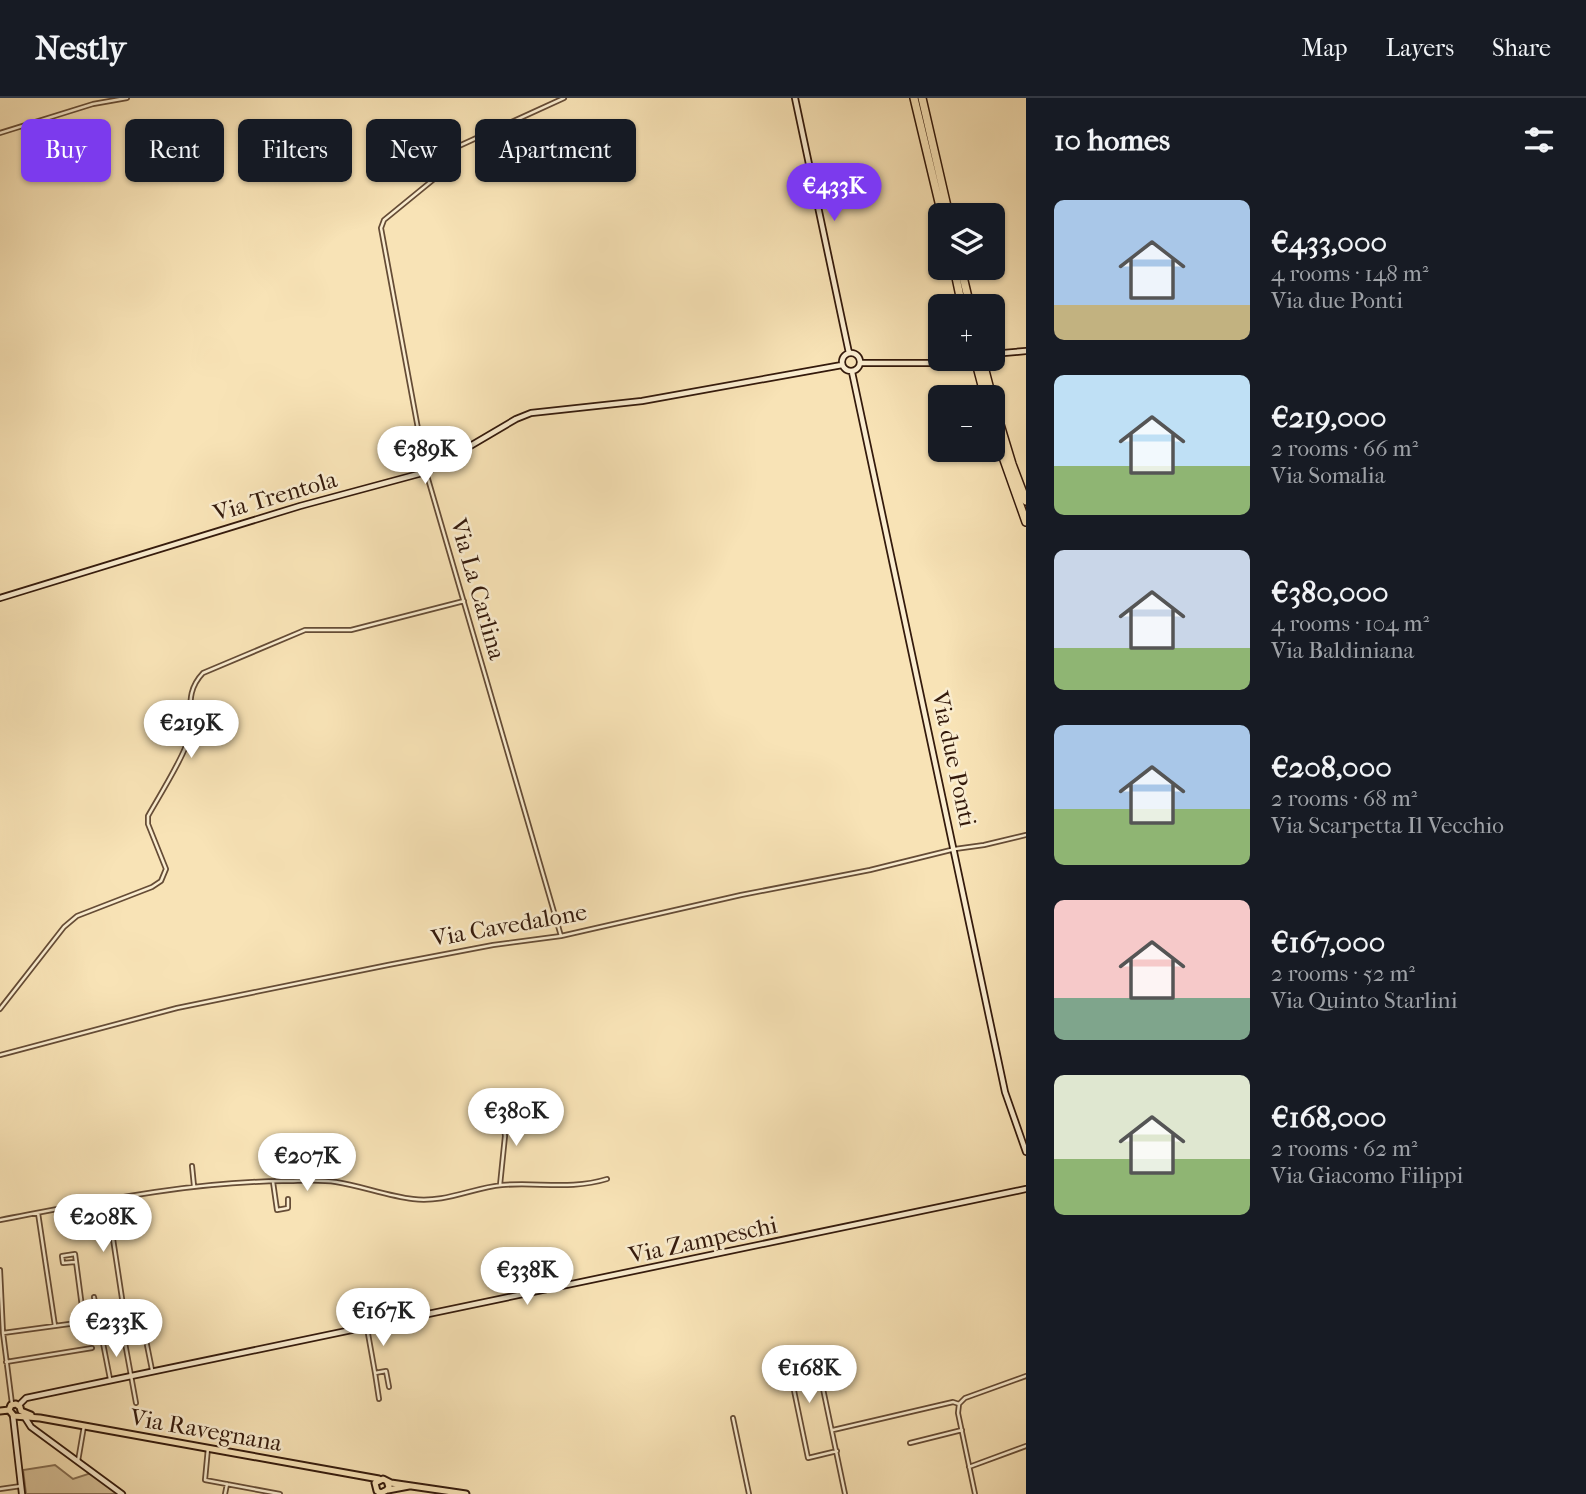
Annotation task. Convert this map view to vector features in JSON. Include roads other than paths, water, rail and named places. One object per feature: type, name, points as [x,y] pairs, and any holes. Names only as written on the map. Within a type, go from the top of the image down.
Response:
[{"type":"highway","points":[[914,98],[939,203]]},
{"type":"highway","points":[[922,98],[946,203]]},
{"type":"highway","points":[[1005,441],[1026,502]]},
{"type":"highway","points":[[1005,462],[1026,522]]},
{"type":"main road","name":"Via Ravegnana","points":[[0,1410],[366,1476],[376,1487],[387,1481]]},
{"type":"main road","points":[[385,1492],[389,1487],[387,1481],[466,1494]]},
{"type":"main road","points":[[376,1487],[379,1492],[385,1492],[412,1485]]},
{"type":"street","points":[[0,132],[93,104],[128,98]]},
{"type":"street","name":"Via La Carlina","points":[[561,936],[426,472],[381,228],[384,220],[439,175],[444,168],[448,151],[564,98]]},
{"type":"street","points":[[795,98],[849,353]]},
{"type":"street","points":[[1005,352],[1024,350]]},
{"type":"street","points":[[849,353],[857,355],[860,363],[858,369],[852,372],[842,365],[844,356],[849,353]]},
{"type":"street","points":[[860,363],[928,363]]},
{"type":"street","name":"Via Trentola","points":[[0,598],[300,506],[426,472],[516,419],[531,413],[642,401],[842,365]]},
{"type":"street","name":"Via due Ponti","points":[[852,372],[1005,1092],[1026,1152]]},
{"type":"street","points":[[0,1009],[64,927],[77,916],[152,887],[163,878],[166,869],[148,824],[148,816],[189,740],[190,691],[203,673],[305,630],[351,630],[464,601]]},
{"type":"street","name":"Via Cavedalone","points":[[0,1055],[177,1008],[454,953],[561,936],[1026,835]]},
{"type":"street","points":[[500,1185],[505,1136],[502,1112]]},
{"type":"street","points":[[192,1166],[194,1186]]},
{"type":"street","points":[[0,1220],[107,1199],[194,1186],[333,1182],[414,1199],[440,1199],[500,1185],[563,1187],[607,1179]]},
{"type":"street","points":[[273,1182],[277,1210],[288,1208],[288,1199]]},
{"type":"street","name":"Via Zampeschi","points":[[17,1411],[26,1398],[1026,1189]]},
{"type":"street","points":[[107,1199],[123,1305]]},
{"type":"street","points":[[38,1213],[55,1326]]},
{"type":"street","points":[[3,1334],[84,1322],[75,1262]]},
{"type":"street","points":[[0,1270],[7,1376],[17,1411],[22,1494]]},
{"type":"street","points":[[79,1287],[85,1286]]},
{"type":"street","points":[[94,1297],[110,1381]]},
{"type":"street","points":[[139,1305],[152,1372]]},
{"type":"street","points":[[119,1310],[136,1404]]},
{"type":"street","points":[[367,1327],[379,1399]]},
{"type":"street","points":[[6,1362],[92,1348]]},
{"type":"street","points":[[786,1352],[808,1458],[837,1451]]},
{"type":"street","points":[[375,1373],[386,1371],[389,1387]]},
{"type":"street","points":[[0,1377],[7,1376]]},
{"type":"street","points":[[975,1494],[958,1413],[959,1404],[965,1398],[1026,1376]]},
{"type":"street","points":[[822,1384],[845,1494]]},
{"type":"street","points":[[833,1430],[953,1402],[959,1404]]},
{"type":"street","points":[[17,1411],[28,1424],[122,1494]]},
{"type":"street","points":[[37,1418],[30,1422],[38,1431]]},
{"type":"street","points":[[733,1418],[749,1494]]},
{"type":"street","points":[[78,1461],[84,1426]]},
{"type":"street","points":[[910,1443],[962,1430]]},
{"type":"street","points":[[969,1467],[1026,1446]]},
{"type":"street","points":[[208,1448],[204,1478],[280,1494]]},
{"type":"street","points":[[225,1494],[227,1484]]},
{"type":"street","points":[[0,1489],[21,1486]]}]
